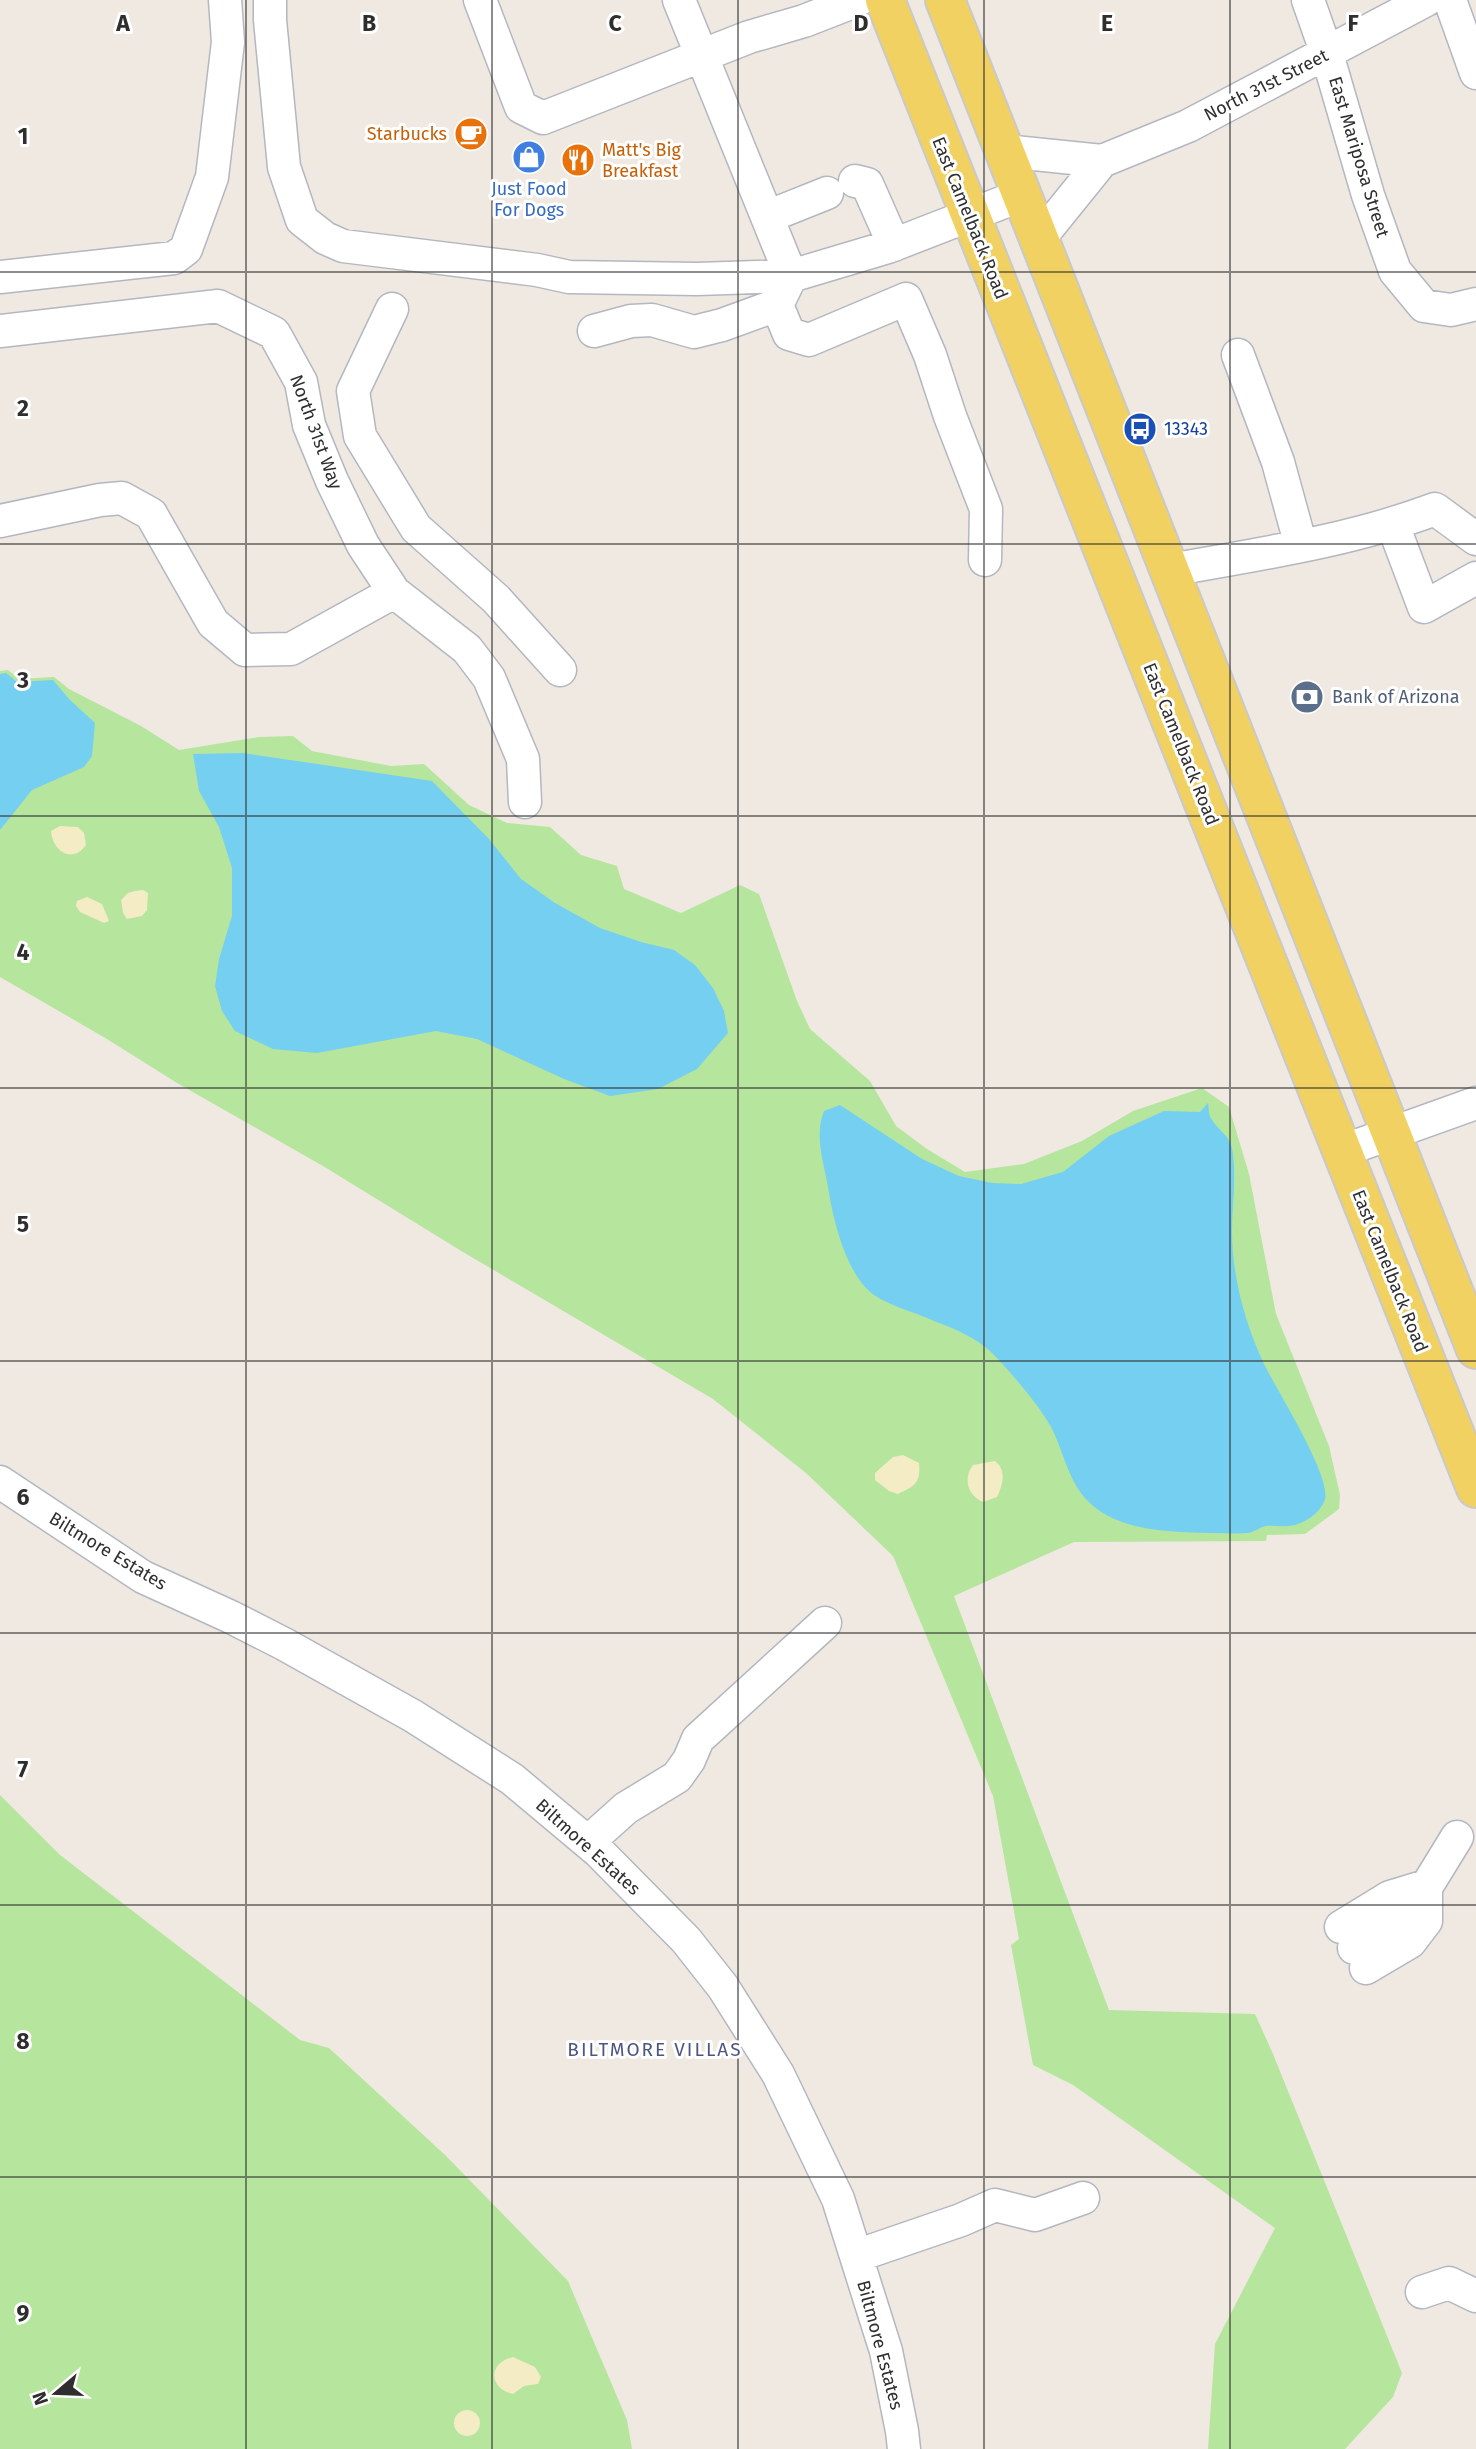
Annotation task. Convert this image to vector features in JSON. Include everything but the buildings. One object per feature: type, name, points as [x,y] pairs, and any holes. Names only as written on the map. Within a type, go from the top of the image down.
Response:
[{"type":"main road","name":"East Camelback Road","points":[[885,0],[1476,1489]]},
{"type":"main road","points":[[945,0],[1476,1349]]},
{"type":"main road","points":[[1113,573],[1167,562]]},
{"type":"street","points":[[0,277],[174,258],[186,249],[212,177],[228,42],[225,0]]},
{"type":"street","points":[[270,0],[284,167],[302,219],[325,238],[343,246],[523,268],[569,277],[697,279],[791,276],[894,244],[1022,195]]},
{"type":"street","points":[[480,0],[522,107],[543,118],[749,37],[859,0]]},
{"type":"street","points":[[594,331],[631,321],[652,320],[694,332],[722,325],[777,305],[791,276],[679,0]]},
{"type":"street","name":"East Mariposa Street","points":[[1308,0],[1327,54],[1368,195],[1395,271],[1424,306],[1451,310],[1476,304]]},
{"type":"street","name":"North 31st Street","points":[[1039,239],[1102,161],[1188,125],[1426,0]]},
{"type":"street","points":[[1450,0],[1476,72]]},
{"type":"street","name":"North 31st Street","points":[[1005,151],[1102,161]]},
{"type":"street","points":[[855,181],[867,184],[894,244]]},
{"type":"street","points":[[767,217],[827,193]]},
{"type":"street","points":[[777,305],[789,334],[809,340],[906,299],[930,355],[986,509],[985,560]]},
{"type":"street","name":"North 31st Way","points":[[0,331],[218,306],[274,333],[301,382],[309,425],[363,545],[394,592],[467,649],[489,678],[523,759],[525,802]]},
{"type":"street","points":[[392,309],[353,391],[360,436],[416,528],[496,599],[560,670]]},
{"type":"street","points":[[1238,355],[1278,462],[1301,546]]},
{"type":"street","points":[[0,521],[100,500],[122,498],[150,514],[213,623],[245,650],[292,649],[394,592]]},
{"type":"street","points":[[1167,562],[1301,546],[1393,525],[1435,509],[1476,539]]},
{"type":"street","points":[[1393,525],[1423,607],[1476,578]]},
{"type":"street","points":[[1342,1151],[1476,1103]]},
{"type":"street","name":"Biltmore Estates","points":[[0,1482],[143,1577],[242,1622],[413,1716],[512,1779],[588,1842],[686,1940],[723,1987],[778,2074],[838,2199],[886,2351],[904,2449]]},
{"type":"street","points":[[588,1842],[626,1808],[677,1777],[698,1739],[825,1623]]},
{"type":"street","points":[[1426,1886],[1390,1897],[1354,1948],[1410,1941],[1426,1921],[1426,1886],[1457,1837]]},
{"type":"street","points":[[856,2256],[995,2206],[1035,2215],[1083,2198]]},
{"type":"street","points":[[1422,2292],[1449,2283],[1476,2296]]},
{"type":"green space","points":[[8,670],[19,679],[54,677],[69,689],[141,726],[179,750],[259,737],[293,736],[312,751],[391,766],[424,764],[469,805],[507,823],[550,827],[581,855],[617,866],[624,889],[681,913],[740,885],[759,894],[797,1001],[810,1029],[870,1081],[896,1126],[965,1172],[1024,1164],[1082,1141],[1133,1111],[1202,1088],[1229,1107],[1249,1174],[1276,1314],[1329,1446],[1340,1495],[1339,1509],[1305,1534],[1267,1535],[1266,1541],[1074,1542],[954,1596],[1109,2010],[1255,2014],[1402,2373],[1393,2397],[1345,2449],[1208,2449],[1215,2344],[1275,2228],[1073,2085],[1033,2065],[1011,1945],[1019,1939],[993,1796],[893,1556],[806,1473],[713,1399],[0,977],[0,671]]},
{"type":"green space","points":[[0,1795],[60,1855],[300,2040],[329,2048],[445,2155],[568,2281],[627,2420],[632,2449],[0,2449]]},
{"type":"sand","points":[[60,826],[78,827],[84,833],[86,845],[81,851],[69,854],[59,849],[51,831]]},
{"type":"sand","points":[[143,890],[148,893],[147,910],[142,916],[127,919],[121,900],[128,893]]},
{"type":"sand","points":[[87,897],[102,904],[109,921],[104,923],[80,912],[76,906],[77,901]]},
{"type":"sand","points":[[903,1455],[919,1463],[919,1475],[913,1486],[898,1494],[889,1491],[875,1480],[875,1473],[893,1457]]},
{"type":"sand","points":[[995,1461],[1002,1473],[1001,1488],[997,1497],[983,1502],[970,1491],[968,1475],[973,1465]]},
{"type":"sand","points":[[513,2357],[535,2367],[541,2377],[538,2384],[524,2386],[513,2394],[499,2387],[494,2376],[499,2364]]},
{"type":"sand","points":[[467,2410],[476,2414],[480,2423],[476,2432],[467,2436],[458,2432],[454,2423],[458,2414]]},
{"type":"water","points":[[6,673],[17,682],[53,680],[95,723],[92,756],[84,767],[32,790],[0,830],[0,674]]},
{"type":"water","points":[[243,753],[432,781],[489,839],[521,879],[555,903],[600,928],[674,950],[695,965],[713,988],[724,1011],[728,1033],[697,1069],[658,1089],[610,1096],[564,1079],[477,1039],[436,1031],[317,1053],[273,1049],[235,1031],[222,1011],[215,986],[219,959],[232,916],[232,868],[219,827],[199,791],[193,754]]},
{"type":"water","points":[[1208,1103],[1214,1124],[1232,1148],[1233,1248],[1237,1282],[1251,1333],[1264,1364],[1312,1452],[1325,1487],[1323,1504],[1305,1521],[1289,1526],[1265,1526],[1248,1533],[1178,1532],[1144,1528],[1127,1524],[1096,1509],[1073,1480],[1046,1418],[991,1352],[964,1334],[881,1299],[864,1286],[848,1260],[837,1230],[820,1140],[824,1111],[840,1105],[922,1159],[959,1176],[992,1183],[1021,1184],[1063,1172],[1109,1136],[1164,1111],[1200,1112]]},
{"type":"place","name":"Starbucks","points":[[471,134]]},
{"type":"place","name":"Just Food For Dogs","points":[[529,157]]},
{"type":"place","name":"Matt's Big Breakfast","points":[[578,160]]},
{"type":"place","name":"13343","points":[[1140,429]]},
{"type":"place","name":"Bank of Arizona","points":[[1307,697]]},
{"type":"district","name":"BILTMORE VILLAS","points":[[655,2049]]}]
